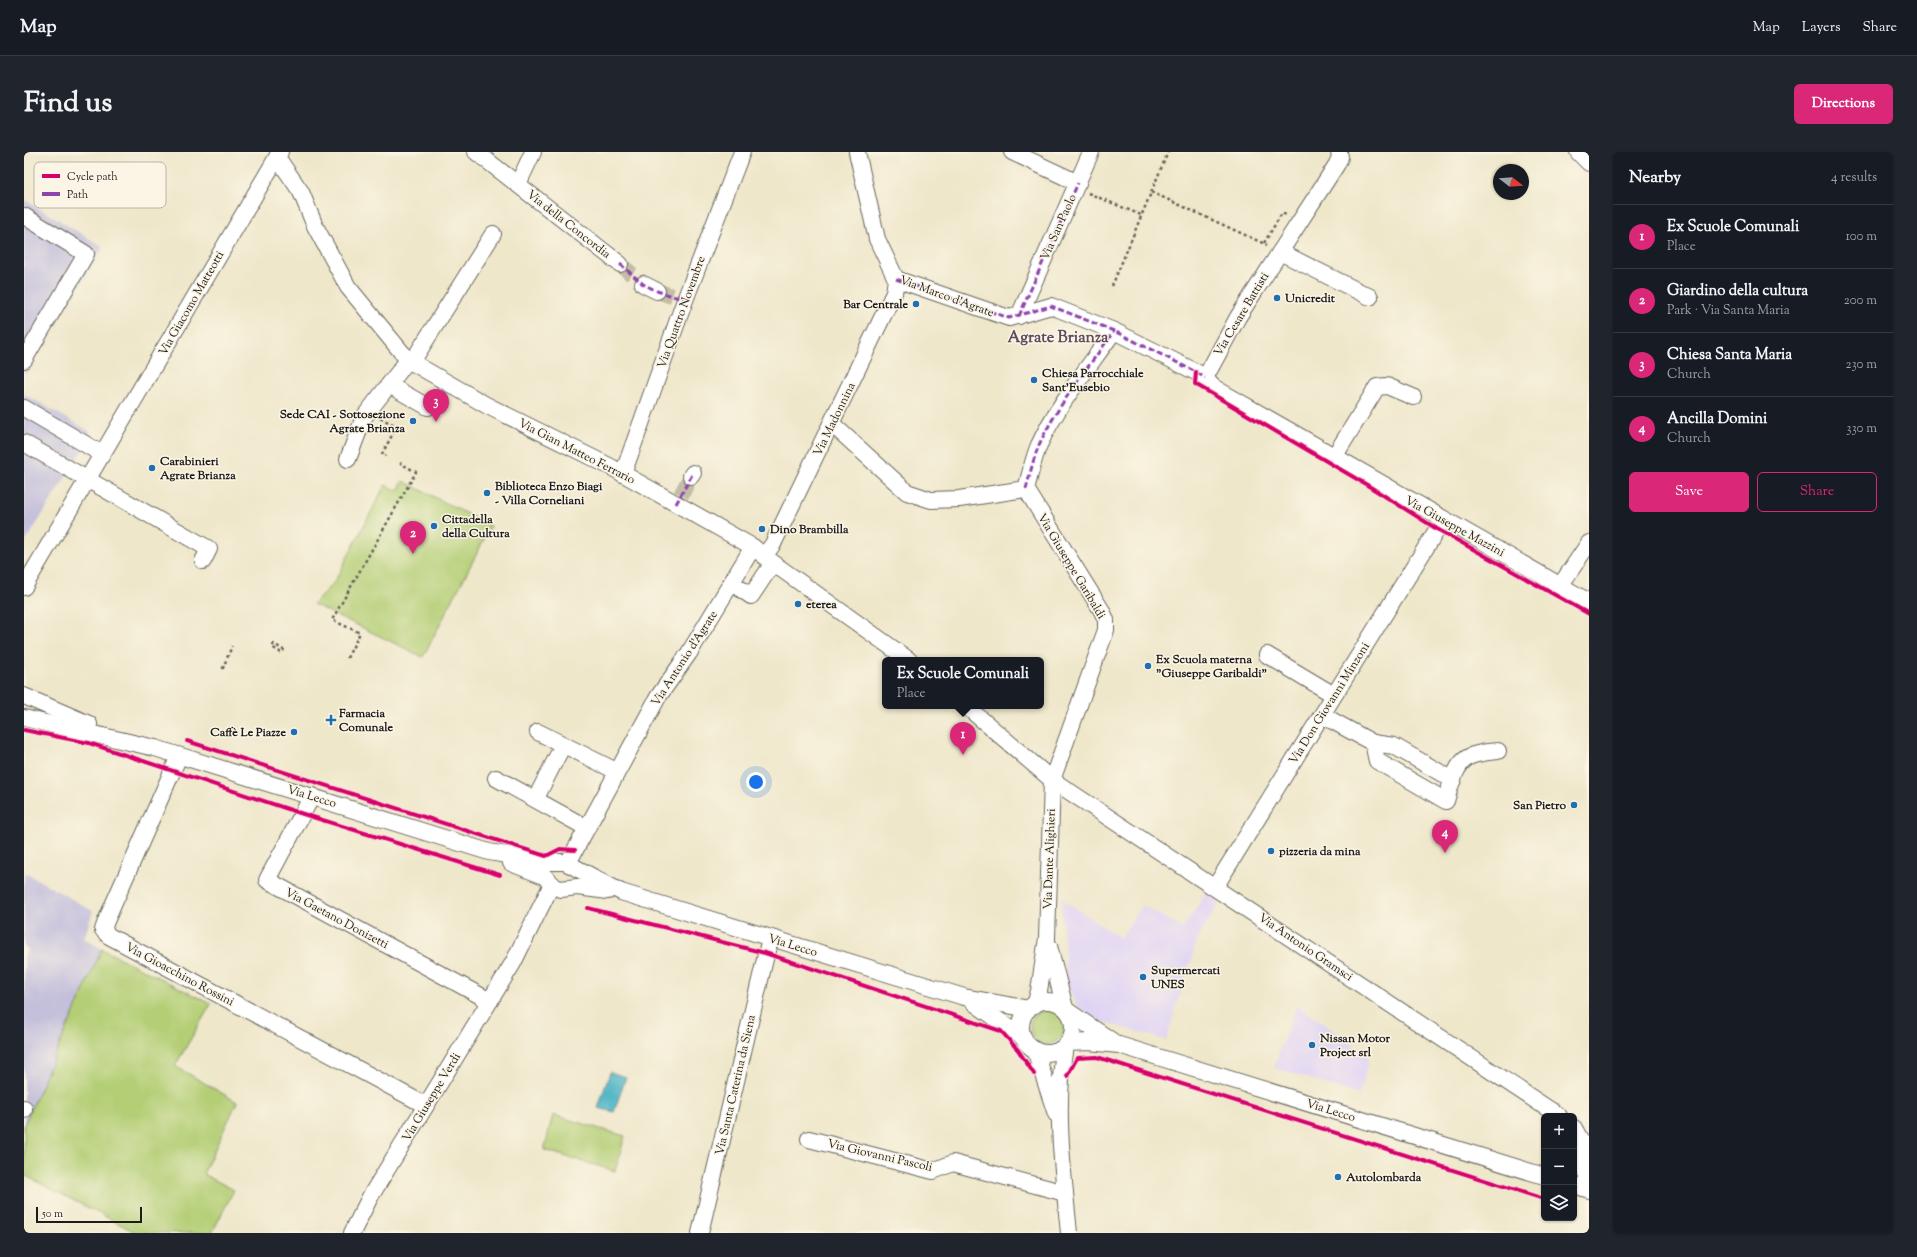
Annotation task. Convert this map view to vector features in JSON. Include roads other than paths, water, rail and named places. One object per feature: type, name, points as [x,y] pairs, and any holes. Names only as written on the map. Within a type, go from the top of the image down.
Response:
[{"type":"street","name":"Via della Concordia","points":[[476,152],[620,264]]},
{"type":"street","name":"Via della Concordia","points":[[518,184],[533,152]]},
{"type":"street","name":"Via Quattro Novembre","points":[[623,474],[681,299],[742,152]]},
{"type":"street","name":"Via Marco d'Agrate","points":[[857,152],[877,239],[896,279],[1014,317]]},
{"type":"street","name":"Via San Paolo","points":[[1012,152],[1077,185],[1014,317]]},
{"type":"street","points":[[1077,185],[1091,152]]},
{"type":"street","name":"Via Cesare Battisti","points":[[1204,378],[1238,317],[1337,164],[1340,157],[1339,152]]},
{"type":"street","points":[[1578,152],[1589,163]]},
{"type":"street","name":"Via Gian Matteo Ferrario","points":[[279,154],[301,192],[315,226],[348,287],[410,361],[486,405],[623,474],[679,499],[764,555],[905,657]]},
{"type":"street","name":"Via Giacomo Matteotti","points":[[24,587],[279,154]]},
{"type":"street","points":[[24,216],[86,254],[24,360]]},
{"type":"street","points":[[348,459],[364,417],[410,361],[493,234]]},
{"type":"street","points":[[1280,252],[1370,297]]},
{"type":"street","name":"Via Madonnina","points":[[764,555],[773,544],[832,424],[894,293],[896,279]]},
{"type":"street","name":"Via Giuseppe Mazzini","points":[[1014,317],[1051,306],[1114,331],[1196,372],[1213,387],[1443,520],[1589,602]]},
{"type":"street","points":[[832,424],[907,492],[931,500],[960,499],[1026,489],[1039,446],[1048,427],[1070,392],[1114,331]]},
{"type":"street","points":[[389,385],[428,407]]},
{"type":"street","points":[[1334,457],[1377,387],[1387,386],[1413,397]]},
{"type":"street","points":[[24,408],[102,454]]},
{"type":"street","points":[[24,443],[209,549],[203,561]]},
{"type":"street","name":"Via Giuseppe Garibaldi","points":[[1026,489],[1106,620],[1106,630],[1052,780]]},
{"type":"street","name":"Via Don Giovanni Minzoni","points":[[1215,887],[1443,520]]},
{"type":"street","points":[[1560,586],[1589,543]]},
{"type":"street","points":[[732,583],[752,596],[764,555]]},
{"type":"street","name":"Via Antonio d'Agrate","points":[[567,865],[616,771],[658,697],[689,653],[732,583],[764,555]]},
{"type":"street","points":[[1267,655],[1334,695]]},
{"type":"street","name":"Via Lecco","points":[[24,696],[52,709],[135,742],[489,852],[567,865],[621,892],[964,997],[1032,1007]]},
{"type":"street","name":"Via Lecco","points":[[24,700],[52,709]]},
{"type":"street","points":[[969,709],[1052,780]]},
{"type":"street","points":[[1322,715],[1373,743],[1394,746],[1453,780]]},
{"type":"street","name":"Via Lecco","points":[[24,718],[135,742]]},
{"type":"street","points":[[538,732],[616,771]]},
{"type":"street","points":[[1373,743],[1377,761],[1446,801],[1453,780],[1461,764],[1467,758],[1498,751]]},
{"type":"street","points":[[536,798],[563,745]]},
{"type":"street","name":"Via Gioacchino Rossini","points":[[178,756],[103,930],[109,936],[425,1105]]},
{"type":"street","points":[[496,778],[536,798],[587,828]]},
{"type":"street","name":"Via Antonio Gramsci","points":[[1052,780],[1554,1113]]},
{"type":"street","name":"Via Dante Alighieri","points":[[1032,1007],[1039,991],[1047,938],[1052,780]]},
{"type":"street","name":"Via Gaetano Donizetti","points":[[312,796],[267,880],[490,1001]]},
{"type":"street","name":"Via Lecco","points":[[489,852],[515,865],[544,876],[559,886],[621,892]]},
{"type":"street","points":[[567,865],[576,879],[559,886],[551,870],[567,865]]},
{"type":"street","name":"Via Giuseppe Verdi","points":[[352,1233],[370,1198],[425,1105],[513,963],[533,939],[559,886]]},
{"type":"street","name":"Via Santa Caterina da Siena","points":[[700,1233],[770,938]]},
{"type":"street","name":"Via Dante Alighieri","points":[[1047,938],[1067,1010]]},
{"type":"street","name":"Via Lecco","points":[[964,997],[1030,1044]]},
{"type":"street","points":[[1060,1123],[1022,1026],[1023,1020],[1032,1007],[1044,1002],[1052,1002],[1067,1010],[1073,1027],[1072,1035],[1066,1044],[1061,1076],[1060,1123],[1069,1233]]},
{"type":"street","name":"Via Lecco","points":[[1067,1010],[1093,1030],[1119,1045]]},
{"type":"street","name":"Via Lecco","points":[[1066,1044],[1082,1041],[1119,1045],[1541,1175]]},
{"type":"street","points":[[1030,1044],[1043,1053],[1052,1052],[1066,1044]]},
{"type":"street","points":[[1577,1127],[1589,1134]]},
{"type":"street","points":[[1577,1133],[1582,1141],[1584,1167],[1589,1183]]},
{"type":"street","name":"Via Giovanni Pascoli","points":[[809,1139],[933,1171],[953,1163],[1065,1193]]},
{"type":"street","points":[[1577,1186],[1589,1190]]},
{"type":"water","points":[[610,1072],[626,1077],[614,1112],[598,1108]]},
{"type":"tunnel","points":[[620,264],[643,284]]},
{"type":"tunnel","points":[[657,291],[678,298]]},
{"type":"tunnel","points":[[681,495],[691,476]]},
{"type":"place","name":"Unicredit","points":[[1277,298]]},
{"type":"place","name":"Bar Centrale","points":[[916,304]]},
{"type":"place","name":"Chiesa Parrocchiale Sant'Eusebio","points":[[1034,380]]},
{"type":"place","name":"Sede CAI - Sottosezione Agrate Brianza","points":[[413,421]]},
{"type":"place","name":"Chiesa Santa Maria","points":[[436,422]]},
{"type":"place","name":"Carabinieri Agrate Brianza","points":[[152,468]]},
{"type":"place","name":"Biblioteca Enzo Biagi - Villa Corneliani","points":[[487,493]]},
{"type":"place","name":"Cittadella della Cultura","points":[[434,526]]},
{"type":"place","name":"Dino Brambilla","points":[[762,529]]},
{"type":"place","name":"Giardino della cultura","points":[[413,554]]},
{"type":"place","name":"eterea","points":[[798,604]]},
{"type":"place","name":"Ex Scuola materna \"Giuseppe Garibaldi\"","points":[[1148,666]]},
{"type":"place","name":"Farmacia Comunale","points":[[331,720]]},
{"type":"place","name":"Caffè Le Piazze","points":[[294,732]]},
{"type":"place","name":"Ex Scuole Comunali","points":[[963,755]]},
{"type":"place","name":"San Pietro","points":[[1574,805]]},
{"type":"place","name":"pizzeria da mina","points":[[1271,851]]},
{"type":"place","name":"Ancilla Domini","points":[[1445,853]]},
{"type":"place","name":"Supermercati UNES","points":[[1143,977]]},
{"type":"place","name":"Nissan Motor Project srl","points":[[1312,1045]]},
{"type":"place","name":"Autolombarda","points":[[1338,1177]]},
{"type":"district","name":"Agrate Brianza","points":[[1058,336]]}]
